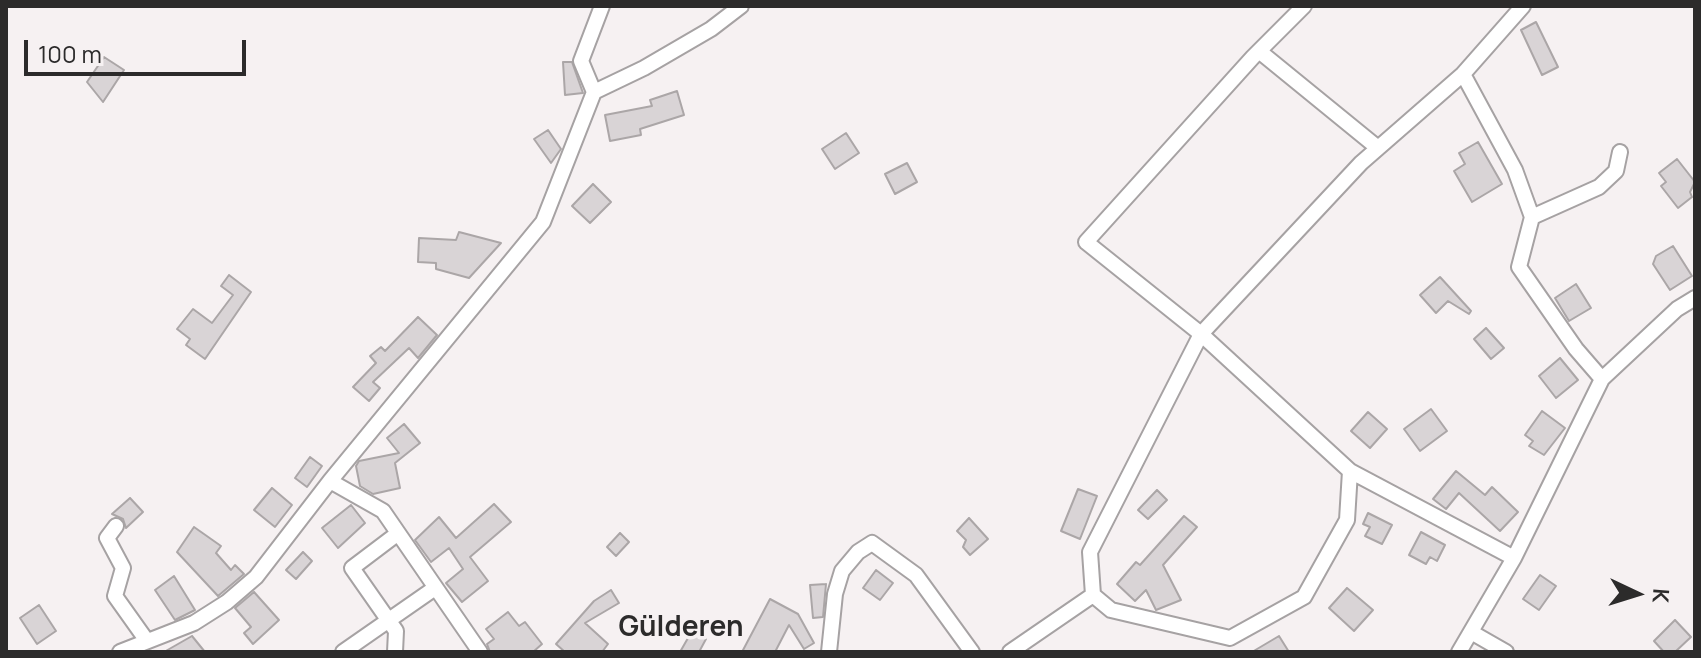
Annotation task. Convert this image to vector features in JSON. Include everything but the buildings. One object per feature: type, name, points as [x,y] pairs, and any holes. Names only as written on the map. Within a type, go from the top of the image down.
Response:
[{"type":"street","points":[[594,92],[581,61],[602,6]]},
{"type":"street","points":[[120,652],[194,623],[256,577],[330,481],[543,222],[594,92],[644,68],[711,29],[741,6]]},
{"type":"street","points":[[1304,6],[1259,51],[1086,242],[1201,334],[1350,471],[1514,558]]},
{"type":"street","points":[[1350,471],[1347,520],[1304,597],[1230,638],[1111,610],[1093,595],[1090,552],[1201,334],[1378,148],[1463,74],[1518,8]]},
{"type":"street","points":[[1259,51],[1378,148]]},
{"type":"street","points":[[1463,74],[1515,170],[1532,217],[1519,267],[1576,349],[1602,379]]},
{"type":"street","points":[[1532,217],[1599,187],[1616,171],[1620,152]]},
{"type":"street","points":[[1459,652],[1514,558],[1602,379],[1677,309],[1695,298]]},
{"type":"street","points":[[330,481],[383,511],[480,652]]},
{"type":"street","points":[[116,526],[107,538],[123,568],[115,596],[147,641]]},
{"type":"street","points":[[395,652],[396,631],[352,568],[397,534]]},
{"type":"street","points":[[829,652],[835,594],[842,571],[858,552],[872,543],[916,575],[972,652]]},
{"type":"street","points":[[343,652],[435,588]]},
{"type":"street","points":[[1010,652],[1093,595]]},
{"type":"street","points":[[1471,632],[1506,652]]},
{"type":"district","name":"Gülderen","points":[[681,628]]}]
